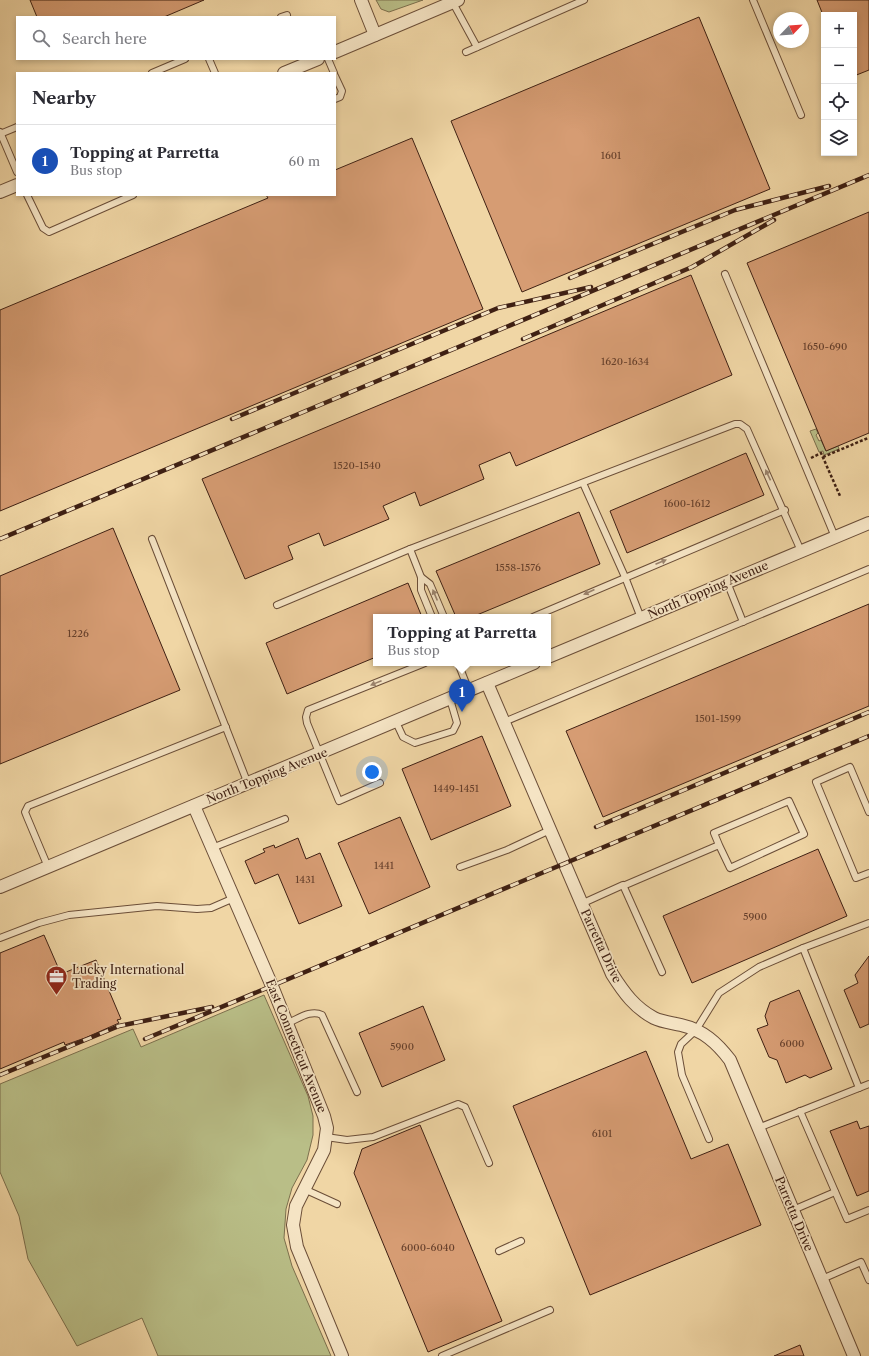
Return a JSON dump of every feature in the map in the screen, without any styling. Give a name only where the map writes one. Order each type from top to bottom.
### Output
[{"type":"street","points":[[361,0],[376,35]]},
{"type":"street","points":[[336,52],[454,1]]},
{"type":"street","points":[[286,72],[316,60]]},
{"type":"street","points":[[0,192],[16,185]]},
{"type":"street","name":"North Topping Avenue","points":[[551,656],[869,523]]},
{"type":"street","name":"North Topping Avenue","points":[[0,887],[527,666]]},
{"type":"street","name":"Parretta Drive","points":[[487,683],[612,974],[626,996],[640,1009],[656,1019],[696,1030],[706,1035],[718,1045],[730,1060],[854,1356]]},
{"type":"street","name":"East Connecticut Avenue","points":[[194,806],[288,1023],[324,1116],[327,1128],[324,1150],[296,1206],[293,1224],[297,1247],[342,1356]]},
{"type":"lane","points":[[466,52],[584,0]]},
{"type":"lane","points":[[753,0],[801,115]]},
{"type":"lane","points":[[454,1],[477,47]]},
{"type":"lane","points":[[154,72],[182,60]]},
{"type":"lane","points":[[209,60],[215,72]]},
{"type":"lane","points":[[328,60],[333,72]]},
{"type":"lane","points":[[336,78],[342,91],[340,97],[336,99]]},
{"type":"lane","points":[[16,127],[0,133],[16,170]]},
{"type":"lane","points":[[27,196],[43,228],[49,232],[131,196]]},
{"type":"lane","points":[[725,274],[835,537]]},
{"type":"lane","points":[[277,605],[410,549],[735,424],[740,424],[747,429],[785,510],[801,551]]},
{"type":"lane","points":[[583,483],[625,577],[641,618]]},
{"type":"lane","points":[[540,614],[785,510]]},
{"type":"lane","points":[[152,539],[248,784]]},
{"type":"lane","points":[[410,549],[421,576],[421,590],[431,614]]},
{"type":"lane","points":[[504,722],[869,569]]},
{"type":"lane","points":[[421,576],[430,584],[443,614]]},
{"type":"lane","points":[[727,582],[743,622]]},
{"type":"lane","points":[[380,783],[339,801],[307,723],[306,717],[308,710],[418,666]]},
{"type":"lane","points":[[459,666],[469,691]]},
{"type":"lane","points":[[396,722],[403,737],[415,743],[453,730],[457,723],[450,698]]},
{"type":"lane","points":[[48,867],[26,817],[25,812],[28,806],[226,727]]},
{"type":"lane","points":[[869,812],[850,767],[816,782],[856,878],[869,873]]},
{"type":"lane","points":[[789,801],[804,834],[730,868],[719,845],[714,833],[789,801]]},
{"type":"lane","points":[[212,848],[285,818]]},
{"type":"lane","points":[[460,866],[507,850],[550,830]]},
{"type":"lane","points":[[581,904],[719,845]]},
{"type":"lane","points":[[623,886],[662,972]]},
{"type":"lane","points":[[0,938],[39,923],[69,915],[157,906],[197,910],[211,908],[234,898]]},
{"type":"lane","points":[[709,1139],[682,1075],[678,1052],[681,1044],[696,1030],[719,992],[759,967],[803,948],[869,923]]},
{"type":"lane","points":[[803,948],[859,1088]]},
{"type":"lane","points":[[288,1023],[317,1012],[322,1015],[357,1092]]},
{"type":"lane","points":[[758,1128],[869,1084]]},
{"type":"lane","points":[[326,1137],[348,1140],[373,1137],[461,1104],[464,1107],[489,1163]]},
{"type":"lane","points":[[800,1111],[846,1219],[869,1210]]},
{"type":"lane","points":[[304,1189],[336,1204]]},
{"type":"lane","points":[[793,1210],[835,1192]]},
{"type":"lane","points":[[498,1251],[522,1241]]},
{"type":"lane","points":[[822,1279],[861,1262],[869,1280]]},
{"type":"lane","points":[[442,1356],[550,1310]]},
{"type":"path","points":[[823,457],[868,438]]},
{"type":"path","points":[[803,461],[821,453],[840,496]]},
{"type":"green space","points":[[376,0],[423,0],[389,12],[381,9]]},
{"type":"green space","points":[[816,429],[818,433],[816,435],[819,441],[821,440],[826,451],[838,446],[839,449],[824,455],[823,451],[819,452],[810,431]]},
{"type":"green space","points":[[264,995],[308,1096],[313,1116],[313,1135],[307,1160],[292,1188],[286,1209],[284,1238],[292,1266],[331,1356],[158,1356],[142,1318],[77,1346],[28,1259],[19,1216],[0,1172],[0,1084],[133,1029],[141,1047]]},
{"type":"building","points":[[30,0],[204,0],[166,16],[37,16]]},
{"type":"building","points":[[817,0],[869,0],[869,70],[857,75],[857,12],[822,12]]},
{"type":"building","points":[[699,17],[770,189],[522,292],[451,121]]},
{"type":"building","points":[[412,138],[483,309],[0,511],[0,310],[268,198],[267,196],[336,196],[336,170]]},
{"type":"building","points":[[869,212],[869,433],[826,451],[747,263]]},
{"type":"building","points":[[691,275],[732,375],[516,466],[510,452],[479,465],[484,479],[420,506],[415,492],[383,506],[389,519],[324,546],[319,533],[288,546],[293,559],[245,579],[202,479]]},
{"type":"building","points":[[746,453],[764,495],[627,553],[610,511]]},
{"type":"building","points":[[579,512],[600,564],[479,614],[455,614],[436,571]]},
{"type":"building","points":[[113,528],[180,690],[0,764],[0,576]]},
{"type":"building","points":[[408,583],[421,614],[373,614],[373,658],[287,694],[266,643]]},
{"type":"building","points":[[869,604],[869,706],[603,817],[566,731]]},
{"type":"building","points":[[482,736],[511,806],[431,840],[402,769]]},
{"type":"building","points":[[400,817],[430,887],[369,914],[338,843]]},
{"type":"building","points":[[298,838],[306,859],[320,853],[342,906],[299,924],[278,874],[255,884],[245,861],[265,852],[263,849],[274,845],[275,848]]},
{"type":"building","points":[[818,849],[847,916],[692,983],[663,916]]},
{"type":"building","name":"Lucky International Trading","points":[[44,935],[61,974],[96,960],[121,1019],[117,1020],[119,1023],[85,1038],[65,1045],[64,1042],[0,1069],[0,953]]},
{"type":"building","points":[[869,956],[869,1024],[860,1028],[844,990],[858,983],[855,975]]},
{"type":"building","points":[[799,990],[832,1069],[810,1078],[805,1075],[786,1083],[777,1060],[769,1057],[757,1029],[768,1025],[765,1016],[770,1002]]},
{"type":"building","points":[[423,1006],[445,1060],[382,1087],[359,1033]]},
{"type":"building","points":[[646,1051],[691,1159],[728,1144],[761,1225],[590,1295],[513,1106]]},
{"type":"building","points":[[857,1121],[860,1129],[869,1126],[869,1191],[857,1196],[830,1131]]},
{"type":"building","points":[[420,1125],[502,1321],[428,1352],[354,1173],[362,1149]]},
{"type":"building","points":[[800,1345],[804,1356],[774,1356]]},
{"type":"railway","points":[[0,539],[869,175]]},
{"type":"railway","points":[[570,278],[735,210],[829,186]]},
{"type":"railway","points":[[523,339],[692,267],[774,220]]},
{"type":"railway","points":[[232,419],[498,308],[591,287]]},
{"type":"railway","points":[[596,827],[869,712]]},
{"type":"railway","points":[[145,1039],[869,736]]},
{"type":"railway","points":[[0,1075],[119,1026],[212,1007]]},
{"type":"place","name":"Topping at Parretta","points":[[462,712]]},
{"type":"place","name":"Lucky International Trading","points":[[56,996]]}]
